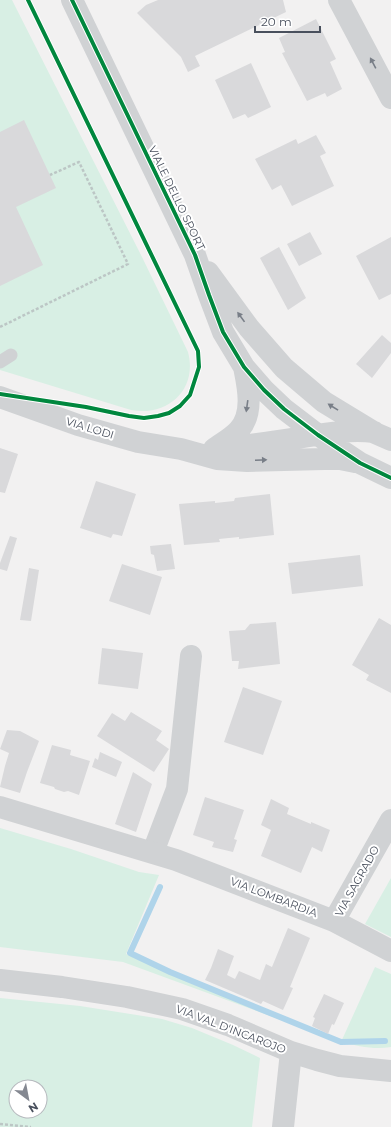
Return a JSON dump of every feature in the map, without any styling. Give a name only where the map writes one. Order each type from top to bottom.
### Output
[{"type":"street","name":"VIALE DELLO SPORT","points":[[72,0],[195,255],[208,295],[223,332],[244,367],[264,390],[284,409],[318,435],[360,463],[391,478]]},
{"type":"street","points":[[339,0],[391,98]]},
{"type":"street","name":"VIALE DELLO SPORT","points":[[195,255],[249,328],[284,368],[324,402],[383,436]]},
{"type":"street","points":[[214,449],[240,429],[245,418],[248,404],[248,390],[244,367]]},
{"type":"street","name":"VIA LODI","points":[[0,397],[78,425],[138,442],[218,458],[247,461],[340,459],[360,463]]},
{"type":"street","name":"VIA LODI","points":[[181,450],[214,449],[359,430],[383,436]]},
{"type":"street","points":[[153,852],[177,789],[191,656]]},
{"type":"street","name":"VIA LOMBARDIA","points":[[0,806],[176,860],[334,921],[391,951]]},
{"type":"street","name":"VIA SAGRADO","points":[[334,921],[391,820]]},
{"type":"street","name":"VIA VAL D'INCAROJO","points":[[0,980],[62,987],[127,997],[182,1009],[228,1025],[292,1052],[316,1060],[340,1066],[391,1071]]},
{"type":"street","points":[[283,1127],[292,1052]]},
{"type":"street","name":"VIA VAL D'INCAROJO","points":[[366,1069],[391,1063]]},
{"type":"path","points":[[0,327],[128,264],[79,162],[50,175]]},
{"type":"path","points":[[0,1124],[32,1127]]},
{"type":"green space","points":[[0,0],[12,0],[142,257],[188,352],[190,365],[189,378],[184,388],[177,398],[157,409],[144,411],[131,410],[0,370]]},
{"type":"green space","points":[[0,828],[71,849],[139,872],[159,875],[126,954],[341,1042],[123,962],[0,947]]},
{"type":"green space","points":[[391,878],[391,937],[365,924]]},
{"type":"green space","points":[[375,967],[391,974],[391,1047],[372,1048],[341,1042]]},
{"type":"green space","points":[[0,998],[80,1006],[162,1019],[192,1028],[260,1058],[252,1127],[0,1127]]},
{"type":"building","points":[[158,0],[283,0],[286,12],[195,56],[200,66],[188,72],[181,57],[137,13],[146,5]]},
{"type":"building","points":[[316,19],[336,59],[330,62],[342,89],[327,97],[325,93],[307,101],[282,53],[285,52],[279,38]]},
{"type":"building","points":[[251,63],[271,107],[248,118],[245,114],[233,119],[215,80]]},
{"type":"building","points":[[24,120],[56,188],[16,207],[43,265],[0,286],[0,132]]},
{"type":"building","points":[[316,135],[326,153],[320,156],[334,186],[292,206],[281,185],[272,190],[255,159],[296,139],[298,144]]},
{"type":"building","points":[[310,232],[322,254],[299,266],[287,244]]},
{"type":"building","points":[[391,237],[391,294],[379,300],[356,256]]},
{"type":"building","points":[[279,247],[306,298],[288,310],[260,258]]},
{"type":"building","points":[[382,335],[391,343],[391,353],[372,378],[356,364]]},
{"type":"building","points":[[0,448],[18,454],[5,493],[0,492]]},
{"type":"building","points":[[96,481],[136,494],[122,536],[113,534],[111,538],[80,528]]},
{"type":"building","points":[[270,494],[274,535],[239,539],[239,537],[219,539],[220,542],[184,545],[179,504],[234,501],[235,498]]},
{"type":"building","points":[[10,536],[17,538],[7,571],[0,569],[0,563]]},
{"type":"building","points":[[171,544],[175,569],[157,571],[154,555],[151,554],[150,546]]},
{"type":"building","points":[[360,555],[363,586],[292,594],[288,563]]},
{"type":"building","points":[[122,564],[162,577],[150,615],[109,601]]},
{"type":"building","points":[[29,568],[39,570],[31,621],[20,620]]},
{"type":"building","points":[[379,618],[391,625],[391,693],[366,680],[369,675],[352,665]]},
{"type":"building","points":[[276,622],[280,664],[238,669],[239,661],[232,661],[229,631],[245,630],[250,624]]},
{"type":"building","points":[[102,648],[143,653],[138,689],[98,684]]},
{"type":"building","points":[[243,687],[282,701],[263,755],[224,742]]},
{"type":"building","points":[[131,712],[162,731],[156,740],[169,749],[154,772],[97,736],[112,713],[125,721]]},
{"type":"building","points":[[7,730],[20,731],[39,741],[20,793],[0,787],[9,753],[0,749]]},
{"type":"building","points":[[52,745],[71,750],[70,755],[90,761],[79,795],[68,791],[64,792],[40,783]]},
{"type":"building","points":[[100,752],[122,762],[116,777],[92,767],[95,758],[98,760]]},
{"type":"building","points":[[133,772],[152,784],[136,832],[115,824]]},
{"type":"building","points":[[205,797],[244,810],[234,839],[237,840],[233,852],[212,847],[214,842],[193,835]]},
{"type":"building","points":[[271,799],[289,808],[287,814],[330,830],[322,852],[312,847],[301,873],[261,856],[271,830],[261,825]]},
{"type":"building","points":[[288,928],[310,938],[290,987],[293,988],[283,1010],[263,1001],[261,1004],[205,980],[218,949],[234,956],[227,975],[235,979],[239,971],[260,980],[266,964],[272,967]]},
{"type":"building","points":[[324,994],[344,1003],[334,1025],[332,1024],[328,1034],[312,1026],[315,1018],[313,1017]]},
{"type":"waterway","points":[[160,887],[130,953],[170,972],[341,1042],[385,1041]]},
{"type":"cycle path","points":[[0,394],[86,407],[144,418],[169,413],[180,406],[190,395],[199,367],[198,351],[28,0]]},
{"type":"cycle path","points":[[72,0],[195,255],[223,332],[244,367],[264,390],[284,409],[318,435],[360,463],[391,478]]}]
